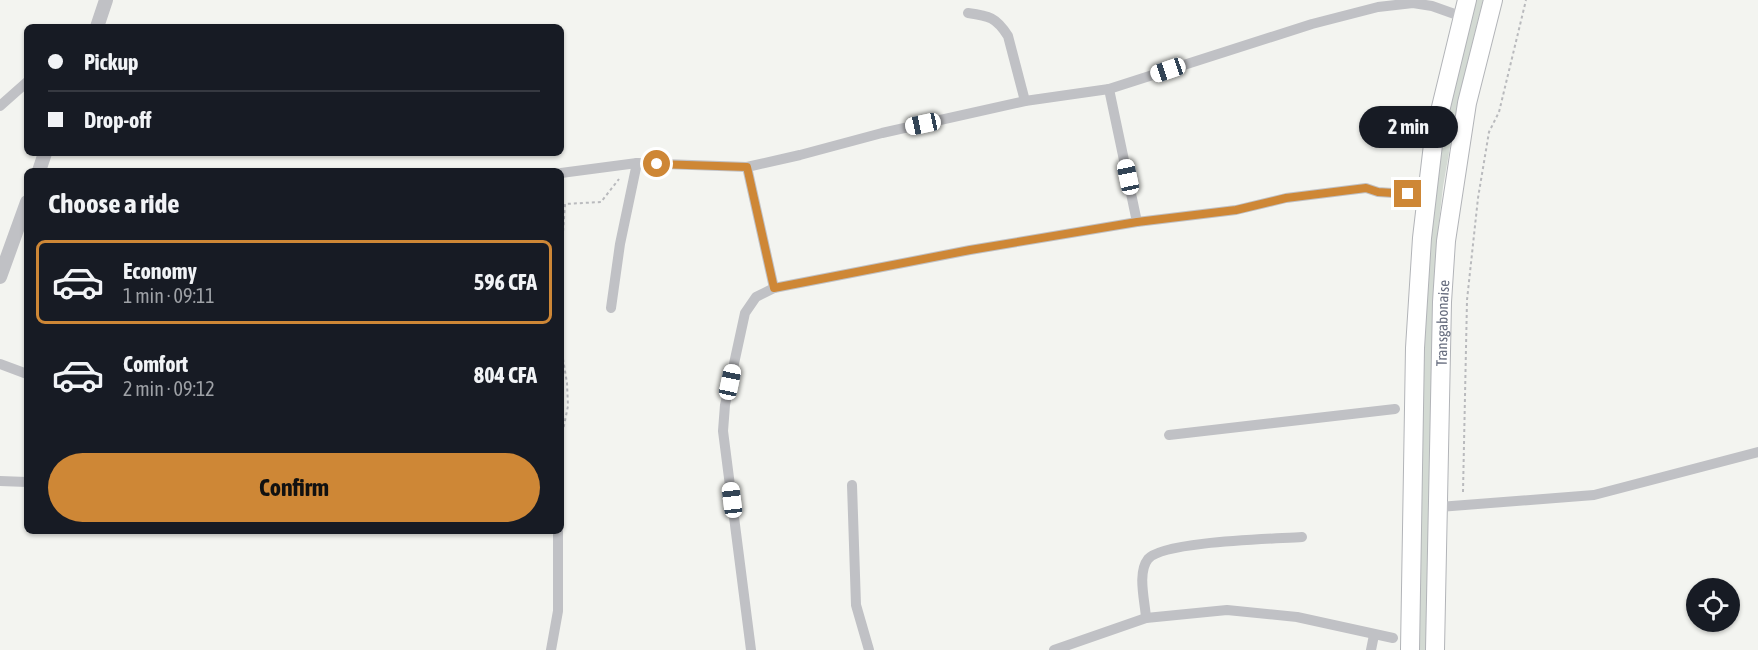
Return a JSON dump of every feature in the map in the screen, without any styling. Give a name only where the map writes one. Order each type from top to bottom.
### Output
[{"type":"highway","name":"Transgabonaise","points":[[1436,650],[1442,302],[1446,241],[1467,103],[1493,0]]},
{"type":"highway","name":"Transgabonaise","points":[[1410,650],[1416,336],[1422,238],[1434,136],[1465,8]]},
{"type":"street","points":[[98,24],[106,0]]},
{"type":"street","points":[[564,173],[637,163],[747,167],[882,133],[1025,101],[1109,89],[1312,24],[1378,7],[1413,3],[1465,8]]},
{"type":"street","points":[[968,13],[994,19],[1008,36],[1025,101]]},
{"type":"street","points":[[0,106],[24,85]]},
{"type":"street","points":[[1109,89],[1137,222]]},
{"type":"street","points":[[612,308],[620,244],[637,163]]},
{"type":"street","points":[[747,167],[774,288]]},
{"type":"street","points":[[751,650],[723,418],[745,314],[756,297],[774,288],[970,250],[1137,222],[1236,210],[1286,198],[1366,188],[1378,192],[1408,194]]},
{"type":"street","points":[[0,277],[24,210]]},
{"type":"street","points":[[0,364],[24,373]]},
{"type":"street","points":[[1169,435],[1395,409]]},
{"type":"street","points":[[1439,507],[1594,495],[1758,452]]},
{"type":"street","points":[[0,481],[24,482]]},
{"type":"street","points":[[852,484],[856,605],[869,650]]},
{"type":"street","points":[[551,650],[558,611],[558,534]]},
{"type":"street","points":[[1146,618],[1142,572],[1148,560],[1157,552],[1198,544],[1302,537]]},
{"type":"street","points":[[1054,650],[1146,618],[1227,610],[1297,617],[1393,638]]},
{"type":"street","points":[[1371,650],[1374,635]]},
{"type":"path","points":[[1462,507],[1467,300],[1477,208],[1489,132],[1499,112],[1526,0]]},
{"type":"path","points":[[564,218],[565,204],[601,202],[616,181],[637,163]]},
{"type":"path","points":[[564,366],[568,406],[564,425]]},
{"type":"shaded area","points":[[1475,0],[1483,0],[1458,101],[1443,187],[1437,239],[1433,300],[1427,650],[1418,650],[1423,347],[1430,238],[1442,143]]},
{"type":"route","points":[[657,164],[715,164],[747,167],[774,288],[970,250],[1137,222],[1236,210],[1286,198],[1344,189],[1366,188],[1378,192],[1408,194]]}]
